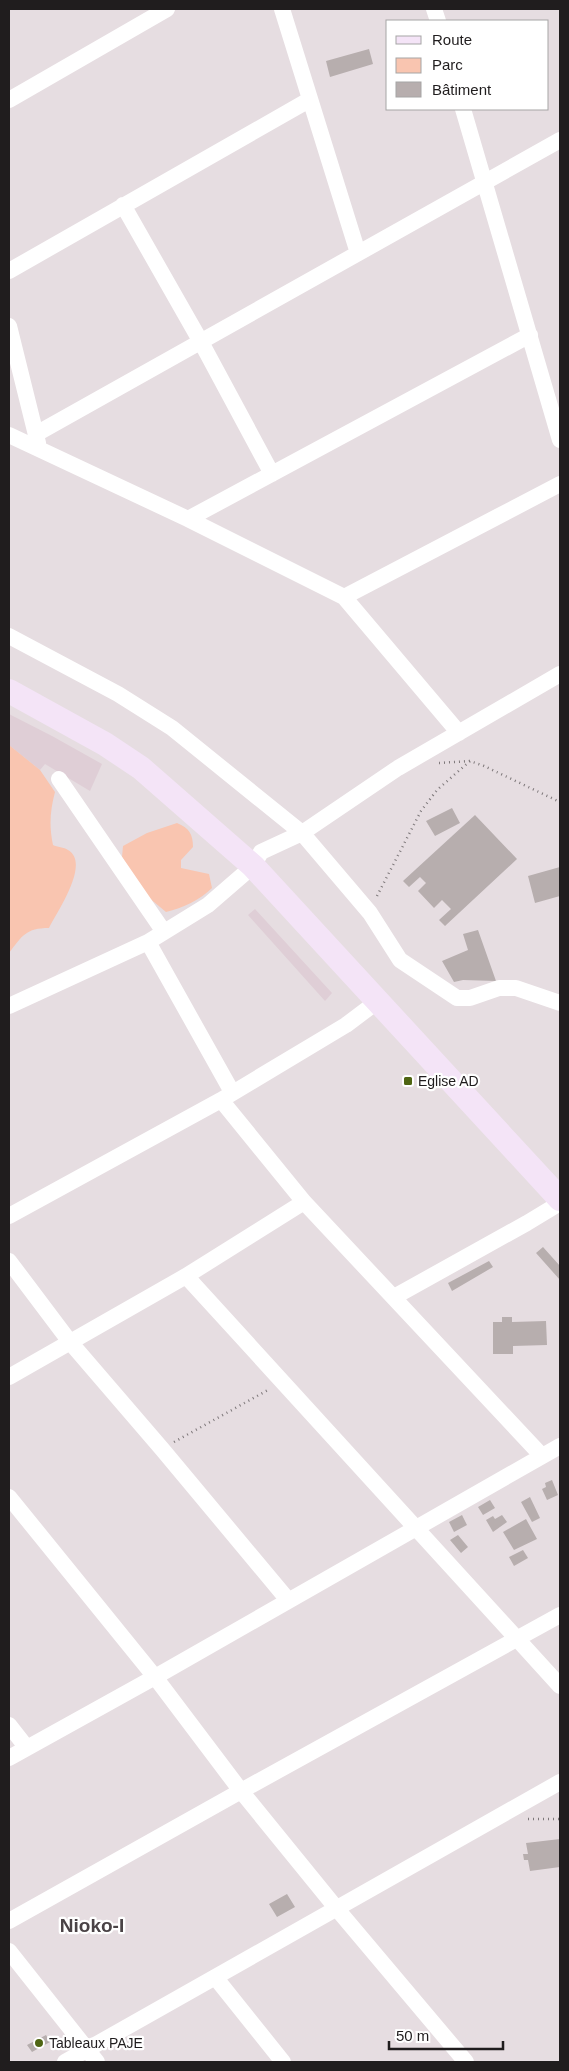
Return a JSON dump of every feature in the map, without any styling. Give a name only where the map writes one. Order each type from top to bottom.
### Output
[{"type":"street","points":[[9,100],[140,16],[167,9]]},
{"type":"street","points":[[282,9],[358,253]]},
{"type":"street","points":[[9,271],[309,100]]},
{"type":"street","points":[[463,110],[560,440]]},
{"type":"street","points":[[36,434],[560,140]]},
{"type":"street","points":[[123,205],[201,342],[272,474]]},
{"type":"street","points":[[9,326],[40,450]]},
{"type":"street","points":[[188,519],[530,334]]},
{"type":"street","points":[[9,435],[188,519],[344,596],[459,732]]},
{"type":"street","points":[[344,596],[560,484]]},
{"type":"street","points":[[9,636],[118,694],[172,728],[302,833],[370,913],[400,960],[457,998],[470,998],[499,988],[516,988],[560,1003]]},
{"type":"street","points":[[9,1006],[148,942],[208,904],[257,859],[302,833],[398,768],[560,674]]},
{"type":"street","points":[[9,677],[112,732],[141,752],[257,859],[367,972],[560,1181]]},
{"type":"street","points":[[9,691],[105,744],[141,768],[257,859],[378,1002],[560,1199]]},
{"type":"street","points":[[59,779],[164,932]]},
{"type":"street","points":[[148,942],[226,1096],[304,1202],[542,1456]]},
{"type":"street","points":[[9,1216],[226,1096],[346,1025],[378,1002]]},
{"type":"street","points":[[9,1377],[186,1276],[304,1202]]},
{"type":"street","points":[[394,1297],[527,1224],[560,1203]]},
{"type":"street","points":[[9,1261],[70,1342],[288,1600]]},
{"type":"street","points":[[186,1276],[560,1686]]},
{"type":"street","points":[[9,1758],[560,1446]]},
{"type":"street","points":[[9,1497],[155,1677],[241,1791],[337,1909],[466,2062]]},
{"type":"street","points":[[9,1921],[560,1615]]},
{"type":"street","points":[[9,1725],[27,1748]]},
{"type":"street","points":[[65,2062],[91,2056],[215,1977],[560,1782]]},
{"type":"street","points":[[9,1951],[91,2056]]},
{"type":"street","points":[[215,1977],[283,2062]]},
{"type":"path","points":[[437,763],[470,762],[484,766],[560,802]]},
{"type":"path","points":[[370,913],[420,812],[437,790],[470,762]]},
{"type":"path","points":[[162,1449],[282,1381]]},
{"type":"shaded area","points":[[9,714],[102,764],[90,791],[45,764],[40,770],[9,745]]},
{"type":"shaded area","points":[[255,909],[332,993],[325,1001],[248,915]]},
{"type":"green space","points":[[9,745],[40,770],[55,792],[51,818],[53,845],[68,850],[74,856],[76,865],[65,900],[49,928],[41,928],[25,934],[9,953]]},
{"type":"green space","points":[[177,823],[190,832],[193,842],[193,847],[181,860],[181,868],[209,874],[212,888],[191,903],[166,912],[142,892],[122,857],[123,846],[147,833]]},
{"type":"building","points":[[369,49],[373,64],[330,77],[326,61]]},
{"type":"building","points":[[452,808],[460,823],[435,836],[426,821]]},
{"type":"building","points":[[475,815],[517,859],[445,926],[439,920],[451,909],[442,900],[434,908],[418,891],[426,883],[420,877],[409,887],[403,881]]},
{"type":"building","points":[[560,867],[560,896],[535,903],[528,876]]},
{"type":"building","points":[[478,930],[496,981],[463,980],[454,982],[442,961],[468,950],[463,934]]},
{"type":"building","points":[[543,1247],[560,1266],[560,1280],[536,1253]]},
{"type":"building","points":[[489,1261],[493,1267],[452,1291],[448,1283]]},
{"type":"building","points":[[502,1317],[512,1317],[512,1322],[546,1321],[547,1345],[513,1346],[513,1354],[493,1354],[493,1322],[502,1322]]},
{"type":"building","points":[[552,1480],[558,1495],[547,1500],[542,1489],[546,1487],[545,1483]]},
{"type":"building","points":[[530,1497],[540,1518],[532,1522],[521,1502]]},
{"type":"building","points":[[490,1500],[495,1508],[483,1515],[478,1507]]},
{"type":"building","points":[[462,1515],[467,1525],[454,1532],[449,1522]]},
{"type":"building","points":[[502,1515],[507,1522],[493,1532],[486,1520],[493,1516],[495,1519]]},
{"type":"building","points":[[526,1519],[537,1539],[514,1550],[503,1532]]},
{"type":"building","points":[[458,1535],[468,1547],[461,1553],[450,1540]]},
{"type":"building","points":[[523,1550],[528,1558],[514,1566],[509,1557]]},
{"type":"building","points":[[560,1839],[560,1867],[530,1871],[528,1860],[524,1860],[523,1854],[528,1854],[526,1843]]},
{"type":"building","points":[[287,1894],[295,1907],[277,1917],[269,1904]]},
{"type":"building","name":"Tableaux PAJE","points":[[46,2035],[50,2042],[32,2052],[27,2045]]},
{"type":"place","name":"Eglise AD","points":[[408,1081]]},
{"type":"place","name":"Tableaux PAJE","points":[[39,2043]]},
{"type":"district","name":"Nioko-I","points":[[92,1925]]}]
